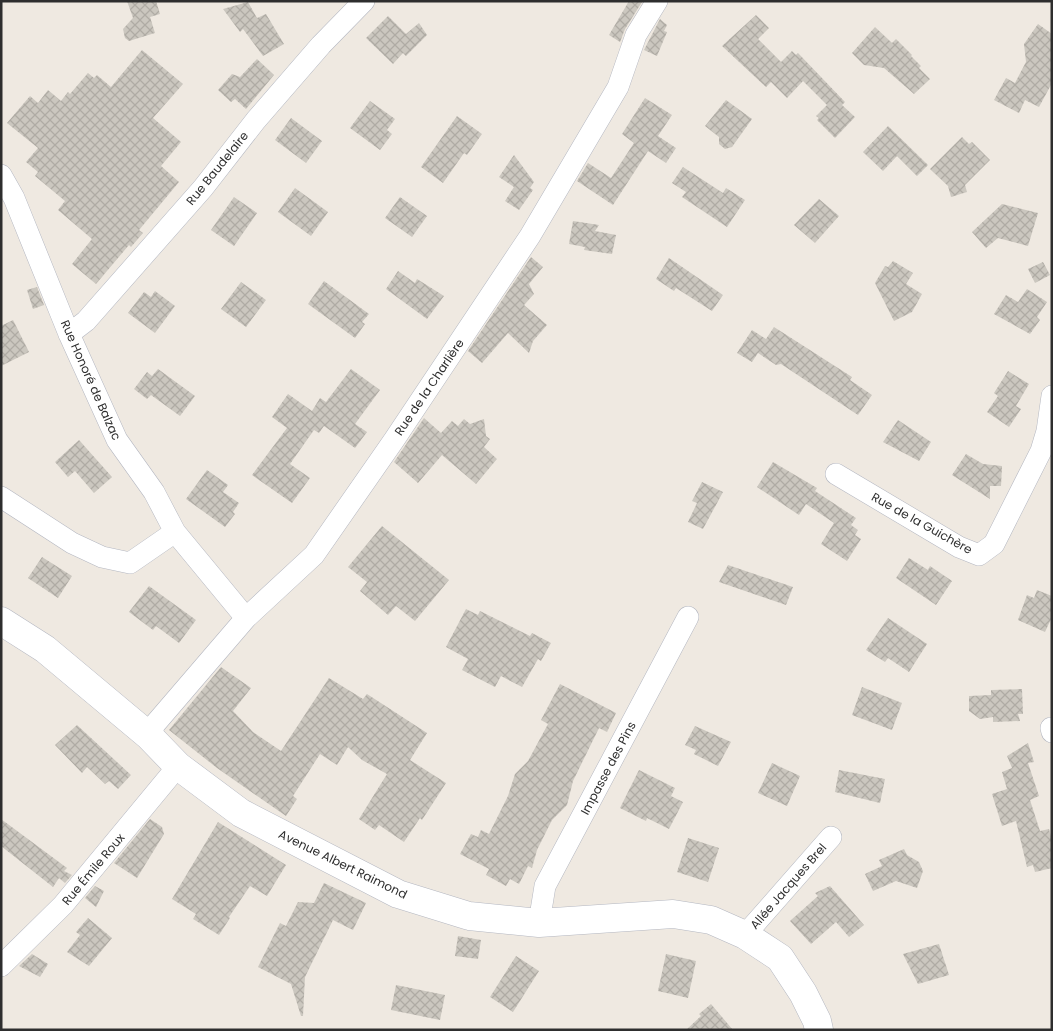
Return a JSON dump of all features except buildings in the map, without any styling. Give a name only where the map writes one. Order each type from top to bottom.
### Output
[{"type":"street","name":"Rue Baudelaire","points":[[70,334],[86,321],[204,188],[256,120],[321,44],[364,1]]},
{"type":"street","name":"Rue de la Charlière","points":[[149,736],[155,724],[246,618],[314,555],[530,236],[618,87],[636,36],[657,1]]},
{"type":"street","name":"Rue Honoré de Balzac","points":[[1,175],[14,198],[70,334],[117,440],[154,492],[175,532],[246,618]]},
{"type":"street","name":"Rue de la Guichère","points":[[836,474],[959,548],[979,555],[994,544],[1046,452],[1052,396]]},
{"type":"street","points":[[1,497],[72,543],[102,557],[130,562],[175,532]]},
{"type":"street","name":"Impasse des Pins","points":[[539,923],[545,886],[688,617]]},
{"type":"street","name":"Avenue Albert Raimond","points":[[1,622],[45,650],[149,736],[178,766],[241,813],[398,894],[469,916],[539,923],[673,914],[711,920],[745,935],[780,958],[803,993],[819,1030]]},
{"type":"street","name":"Rue Émile Roux","points":[[1,966],[64,905],[178,766]]},
{"type":"street","name":"Allée Jacques Brel","points":[[745,935],[831,837]]}]
